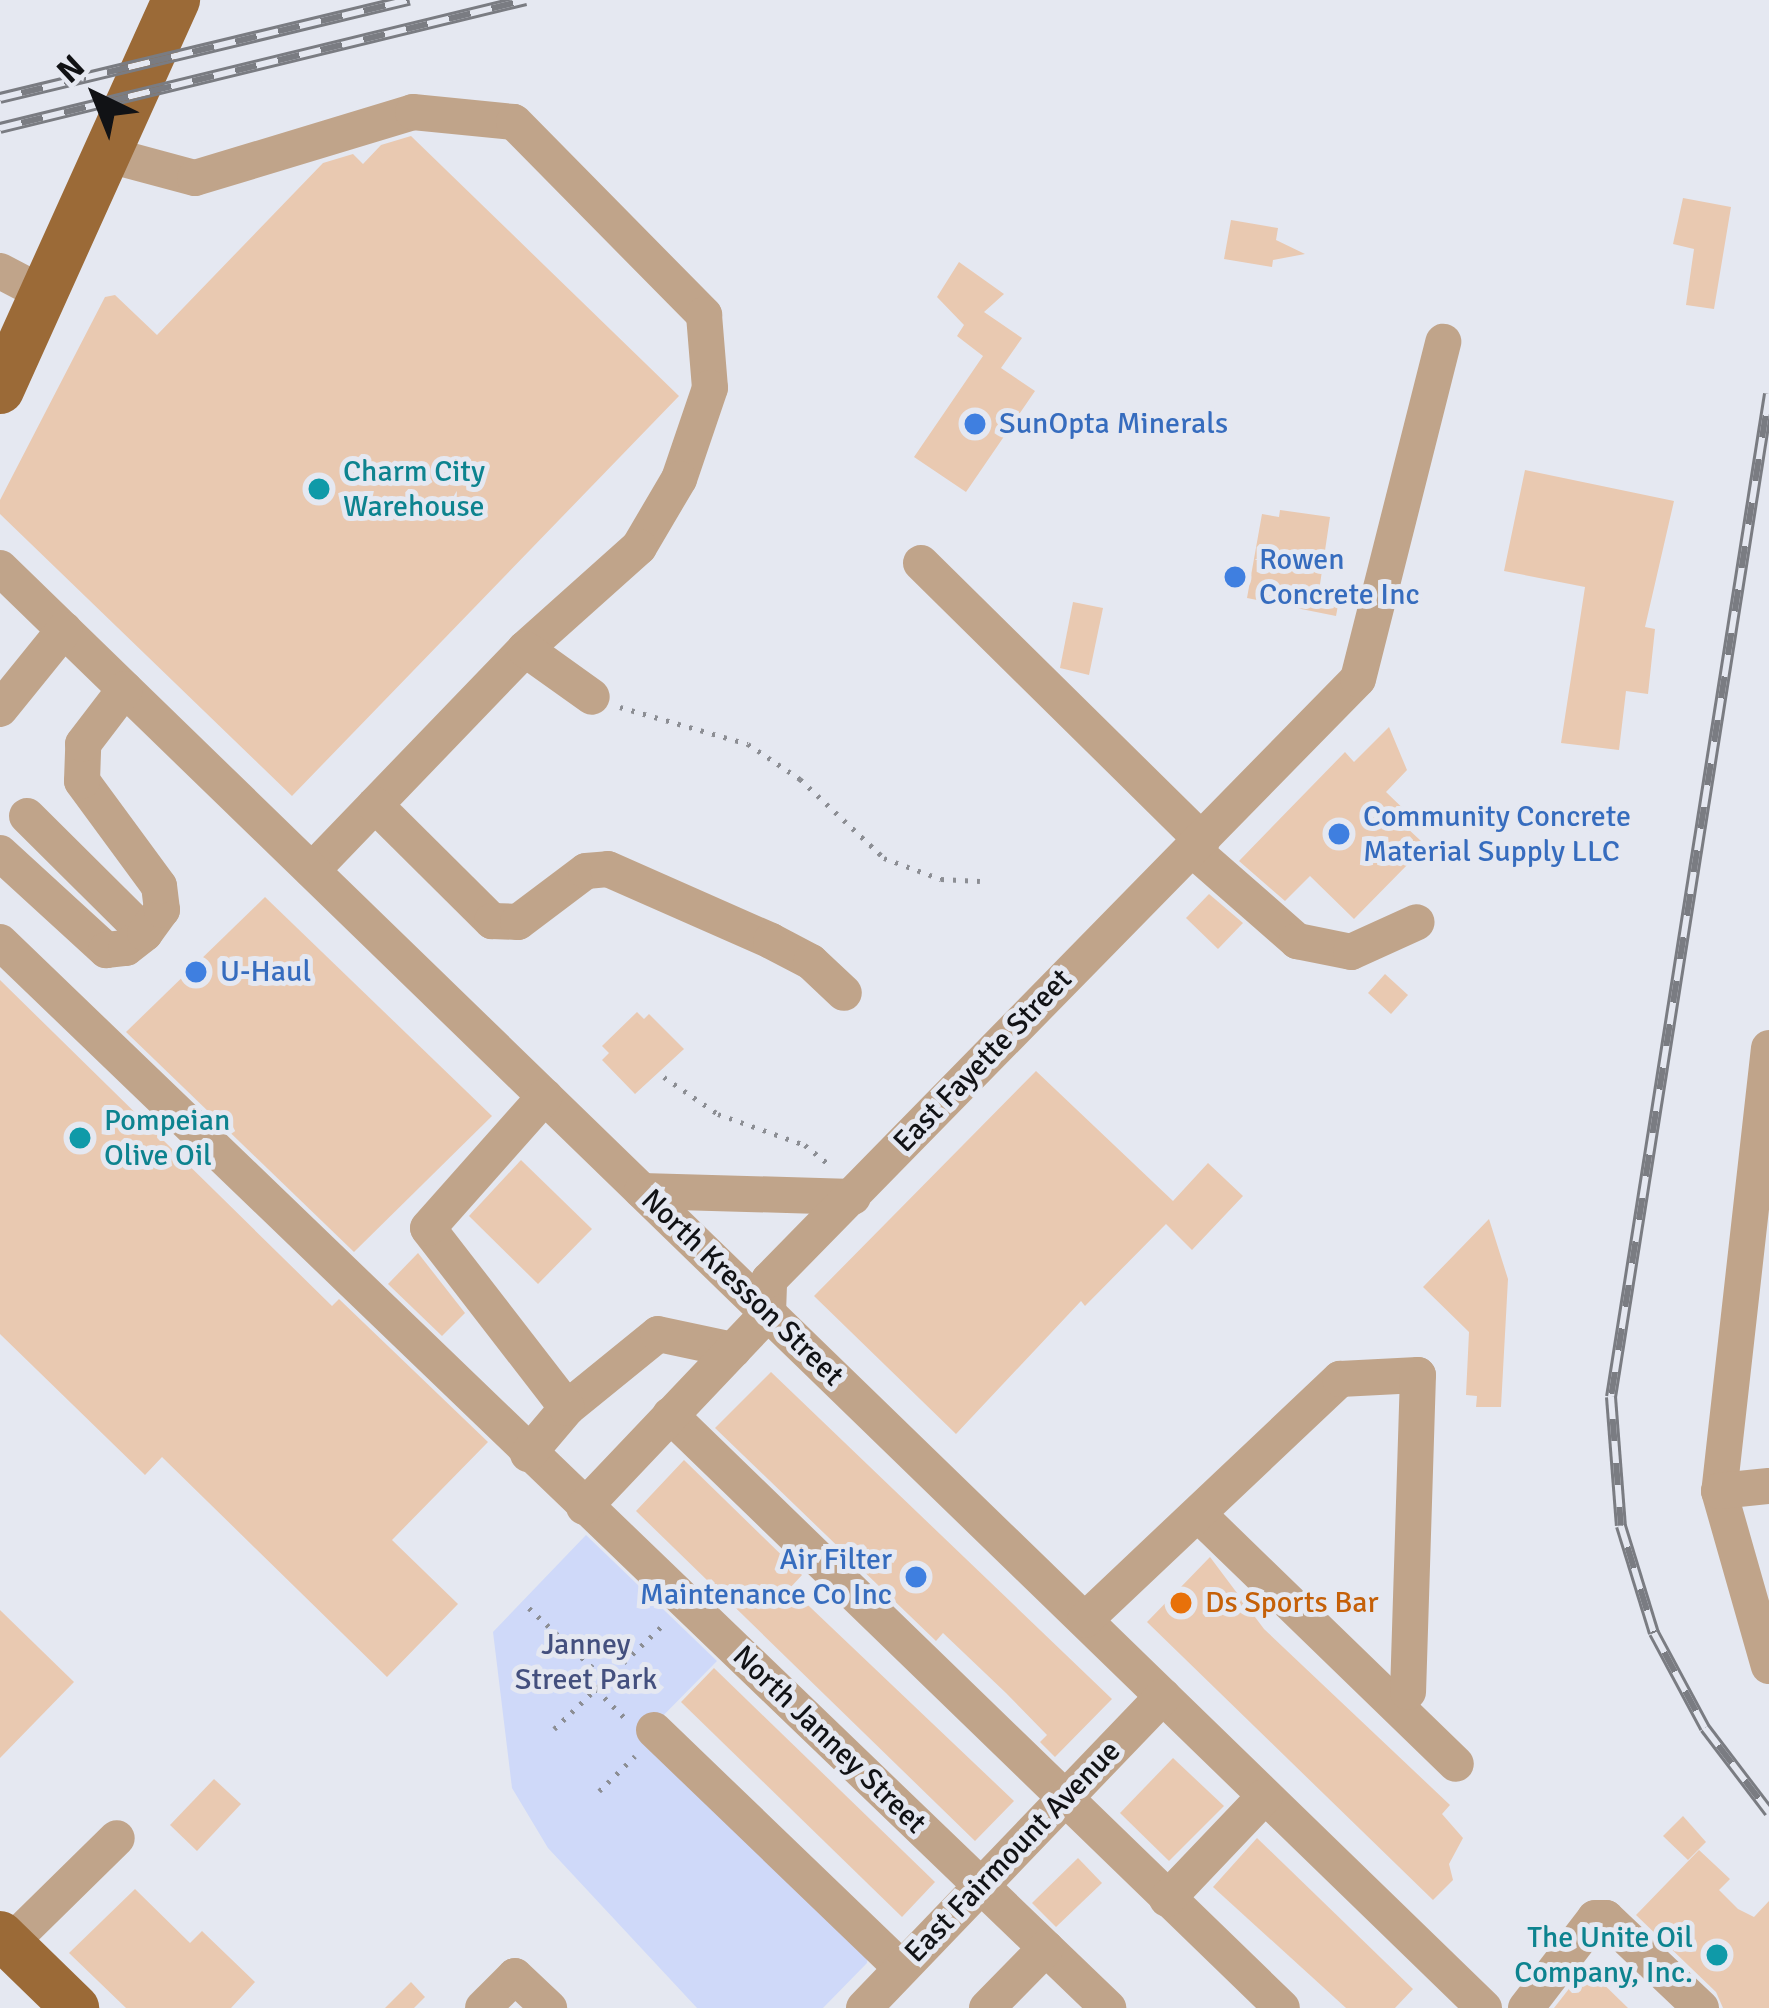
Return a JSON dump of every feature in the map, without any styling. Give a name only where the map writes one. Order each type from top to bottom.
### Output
[{"type":"main road","points":[[0,390],[176,0]]},
{"type":"main road","points":[[4,1939],[75,2008]]},
{"type":"street","points":[[109,155],[195,178],[413,112],[514,122],[704,315],[710,388],[662,512],[639,548],[526,649],[312,870]]},
{"type":"street","points":[[0,271],[44,294]]},
{"type":"street","name":"East Fayette Street","points":[[584,1507],[768,1313],[769,1280],[1358,679],[1443,342]]},
{"type":"street","points":[[921,563],[1297,941],[1351,952],[1417,922]]},
{"type":"street","name":"North Kresson Street","points":[[0,568],[1484,2008]]},
{"type":"street","points":[[0,709],[64,630]]},
{"type":"street","points":[[526,649],[592,697]]},
{"type":"street","points":[[0,853],[106,950],[145,934],[162,910],[159,886],[82,782],[82,744],[125,689]]},
{"type":"street","points":[[375,805],[492,921],[518,922],[586,871],[608,869],[771,941],[844,993]]},
{"type":"street","points":[[27,816],[145,934]]},
{"type":"street","name":"North Janney Street","points":[[0,942],[1108,2008]]},
{"type":"street","points":[[1769,1048],[1719,1491],[1769,1666]]},
{"type":"street","points":[[544,1096],[428,1228],[567,1408]]},
{"type":"street","points":[[642,1191],[853,1197]]},
{"type":"street","points":[[528,1454],[567,1408],[658,1334],[733,1350]]},
{"type":"street","points":[[1085,1621],[1340,1379],[1418,1375],[1408,1692]]},
{"type":"street","points":[[670,1415],[1282,2008]]},
{"type":"street","points":[[1719,1491],[1769,1486]]},
{"type":"street","points":[[1198,1514],[1456,1764]]},
{"type":"street","name":"East Fairmount Avenue","points":[[864,2008],[1163,1696]]},
{"type":"street","points":[[654,1730],[901,1968]]},
{"type":"street","points":[[1167,1898],[1265,1796]]},
{"type":"street","points":[[4,1939],[117,1838]]},
{"type":"street","points":[[1526,2008],[1595,1918],[1606,1918],[1701,2008]]},
{"type":"street","points":[[987,2008],[1046,1948]]},
{"type":"street","points":[[483,2008],[515,1976],[549,2008]]},
{"type":"street","points":[[1431,2008],[1456,1981]]},
{"type":"path","points":[[592,697],[748,744],[800,779],[884,858],[941,879],[980,881]]},
{"type":"path","points":[[664,1077],[718,1114],[805,1145],[853,1197]]},
{"type":"path","points":[[530,1608],[606,1680]]},
{"type":"path","points":[[554,1729],[670,1619]]},
{"type":"green space","name":"Janney Street Park","points":[[586,1535],[717,1661],[646,1733],[868,1950],[867,1963],[823,2008],[697,2008],[548,1848],[512,1788],[493,1632]]},
{"type":"building","name":"Charm City Warehouse","points":[[411,136],[679,396],[292,796],[0,514],[0,500],[105,297],[115,295],[157,335],[323,163],[353,154],[363,164],[381,145]]},
{"type":"building","points":[[1683,198],[1731,207],[1714,309],[1686,305],[1694,249],[1673,244]]},
{"type":"building","points":[[1231,220],[1278,228],[1276,240],[1305,254],[1273,260],[1272,267],[1224,259]]},
{"type":"building","name":"SunOpta Minerals","points":[[959,262],[1004,294],[984,312],[1022,338],[1001,368],[1035,391],[966,492],[914,457],[983,356],[957,336],[964,325],[937,297]]},
{"type":"building","points":[[1525,470],[1674,501],[1645,627],[1655,629],[1648,694],[1626,691],[1619,750],[1561,743],[1585,587],[1504,571]]},
{"type":"building","points":[[1280,510],[1330,517],[1319,591],[1340,595],[1336,616],[1247,598],[1262,514],[1279,517]]},
{"type":"building","points":[[1073,602],[1103,608],[1089,675],[1060,668]]},
{"type":"building","name":"Community Concrete Material Supply LLC","points":[[1389,727],[1407,770],[1386,792],[1414,819],[1406,827],[1421,841],[1406,856],[1411,861],[1354,919],[1310,876],[1285,901],[1239,861],[1345,752],[1354,762]]},
{"type":"building","points":[[1209,894],[1243,923],[1218,949],[1186,918]]},
{"type":"building","points":[[265,897],[492,1116],[354,1252],[126,1032]]},
{"type":"building","points":[[1385,974],[1408,995],[1391,1014],[1368,993]]},
{"type":"building","points":[[0,980],[332,1306],[339,1299],[488,1442],[392,1540],[458,1604],[387,1677],[162,1457],[145,1475],[0,1334]]},
{"type":"building","points":[[637,1012],[644,1019],[649,1014],[684,1049],[635,1094],[602,1060],[609,1053],[602,1046]]},
{"type":"building","points":[[1036,1071],[1173,1201],[1208,1163],[1243,1196],[1192,1250],[1166,1224],[1085,1306],[1081,1301],[956,1434],[814,1296]]},
{"type":"building","points":[[521,1160],[592,1229],[538,1284],[469,1216]]},
{"type":"building","points":[[1489,1219],[1508,1279],[1501,1407],[1476,1407],[1477,1396],[1466,1395],[1469,1332],[1423,1287]]},
{"type":"building","points":[[418,1253],[465,1313],[442,1336],[388,1284]]},
{"type":"building","points":[[771,1372],[1112,1699],[1055,1757],[1040,1742],[1047,1735],[1006,1693],[943,1633],[936,1641],[715,1428]]},
{"type":"building","points":[[684,1460],[802,1575],[790,1588],[1014,1801],[975,1841],[636,1511]]},
{"type":"building","points":[[1210,1557],[1264,1629],[1450,1805],[1442,1814],[1463,1838],[1449,1864],[1453,1880],[1433,1900],[1147,1622]]},
{"type":"building","points":[[0,1610],[74,1682],[0,1758]]},
{"type":"building","points":[[714,1668],[935,1882],[902,1917],[681,1702]]},
{"type":"building","points":[[1173,1758],[1224,1806],[1169,1861],[1120,1813]]},
{"type":"building","points":[[214,1779],[241,1804],[197,1851],[170,1825]]},
{"type":"building","points":[[1683,1816],[1706,1842],[1688,1860],[1663,1836]]},
{"type":"building","points":[[1257,1838],[1413,1989],[1395,2008],[1346,2008],[1213,1887]]},
{"type":"building","name":"The Unite Oil Company, Inc.","points":[[1699,1850],[1730,1879],[1719,1890],[1738,1909],[1754,1917],[1769,1901],[1769,2008],[1723,2008],[1716,1992],[1636,1915]]},
{"type":"building","points":[[1078,1858],[1102,1883],[1056,1927],[1032,1903]]},
{"type":"building","points":[[135,1889],[190,1943],[202,1931],[255,1982],[231,2008],[126,2008],[69,1953]]},
{"type":"building","points":[[1586,1967],[1628,2008],[1554,2008]]},
{"type":"building","points":[[411,1982],[425,1997],[414,2008],[385,2008]]},
{"type":"railway","points":[[0,98],[409,0]]},
{"type":"railway","points":[[0,128],[526,0]]},
{"type":"railway","points":[[1769,394],[1611,1397],[1621,1526],[1654,1633],[1705,1728],[1769,1812]]},
{"type":"place","name":"SunOpta Minerals","points":[[975,424]]},
{"type":"place","name":"Charm City Warehouse","points":[[319,489]]},
{"type":"place","name":"Rowen Concrete Inc","points":[[1235,577]]},
{"type":"place","name":"Community Concrete Material Supply LLC","points":[[1339,834]]},
{"type":"place","name":"U-Haul","points":[[196,972]]},
{"type":"place","name":"Pompeian Olive Oil","points":[[80,1138]]},
{"type":"place","name":"Air Filter Maintenance Co Inc","points":[[916,1577]]},
{"type":"place","name":"Ds Sports Bar","points":[[1181,1603]]},
{"type":"place","name":"The Unite Oil Company, Inc.","points":[[1717,1955]]}]
